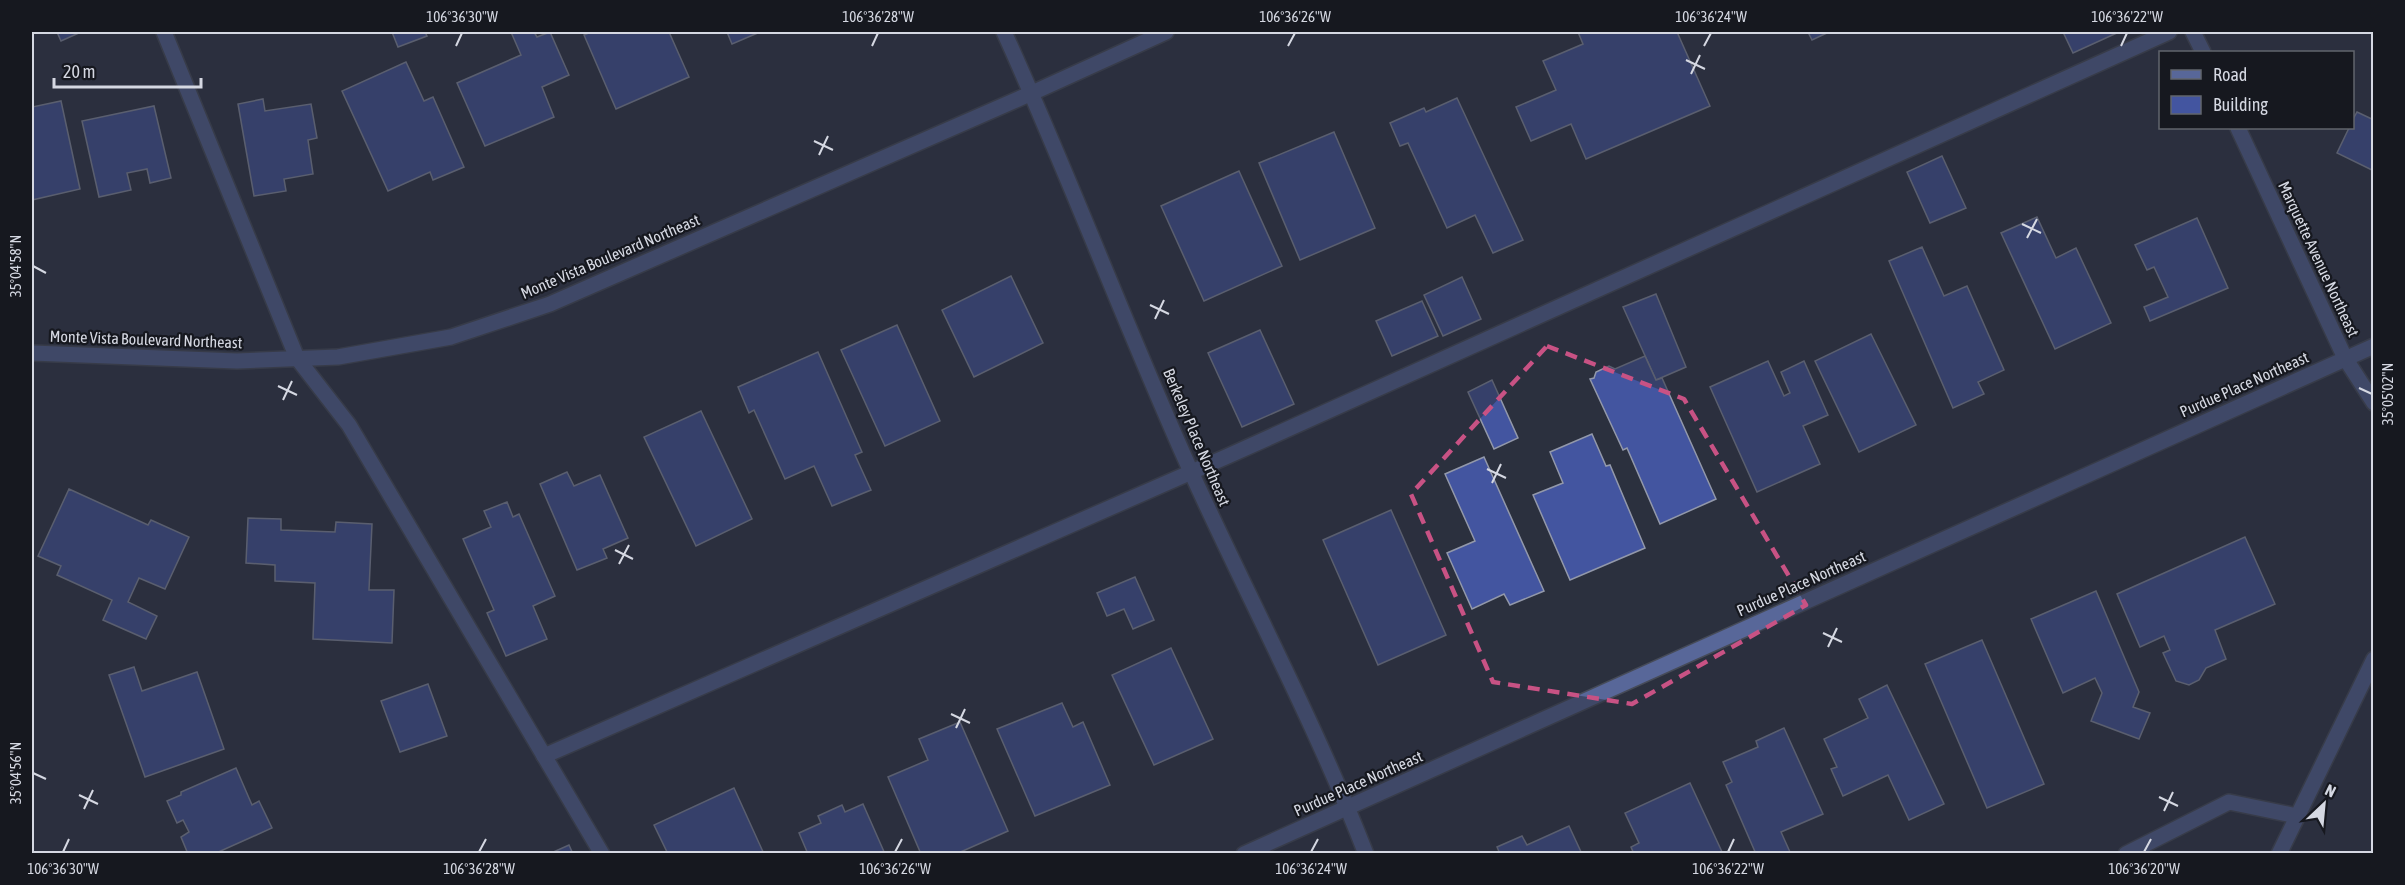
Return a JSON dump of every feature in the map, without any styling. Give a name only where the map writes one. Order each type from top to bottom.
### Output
[{"type":"street","points":[[164,32],[297,358],[349,424],[602,854]]},
{"type":"street","name":"Berkeley Place Northeast","points":[[1004,32],[1192,472],[1347,807],[1366,854]]},
{"type":"street","name":"Monte Vista Boulevard Northeast","points":[[32,353],[237,361],[338,357],[451,337],[550,304],[1166,32]]},
{"type":"street","points":[[544,756],[1192,472],[2169,32]]},
{"type":"street","points":[[2193,32],[2202,51]]},
{"type":"street","name":"Marquette Avenue Northeast","points":[[2238,129],[2345,358],[2373,403]]},
{"type":"street","name":"Purdue Place Northeast","points":[[1244,854],[2373,346]]},
{"type":"street","points":[[2278,854],[2373,659]]},
{"type":"street","points":[[2126,854],[2229,802],[2297,816]]},
{"type":"highlighted area","points":[[1547,346],[1684,399],[1806,605],[1632,704],[1493,682],[1411,494]]},
{"type":"building","points":[[57,32],[81,32],[61,41]]},
{"type":"building","points":[[392,32],[425,32],[427,36],[398,47]]},
{"type":"building","points":[[511,32],[534,32],[537,37],[550,32],[569,75],[542,87],[554,117],[485,146],[457,83],[521,55]]},
{"type":"building","points":[[591,32],[669,32],[689,77],[616,109],[584,35]]},
{"type":"building","points":[[727,32],[760,32],[732,44]]},
{"type":"building","points":[[1578,32],[1677,32],[1710,106],[1586,159],[1571,124],[1531,141],[1516,107],[1556,90],[1543,61],[1583,44]]},
{"type":"building","points":[[1808,32],[1829,32],[1812,40]]},
{"type":"building","points":[[2063,32],[2119,32],[2073,53]]},
{"type":"building","points":[[406,62],[424,101],[433,97],[464,167],[433,180],[430,172],[388,191],[342,91]]},
{"type":"building","points":[[1457,98],[1523,240],[1493,253],[1475,215],[1447,228],[1408,143],[1400,146],[1390,123],[1424,108],[1426,112]]},
{"type":"building","points":[[263,99],[265,111],[311,104],[317,138],[308,140],[313,174],[284,179],[286,191],[254,196],[238,104]]},
{"type":"building","points":[[61,101],[80,189],[32,200],[32,107]]},
{"type":"building","points":[[154,106],[171,178],[150,183],[147,169],[127,173],[131,190],[99,197],[82,121]]},
{"type":"building","points":[[2357,112],[2374,120],[2374,171],[2337,153],[2349,129],[2354,129],[2354,117]]},
{"type":"building","points":[[1334,132],[1375,228],[1300,260],[1259,163]]},
{"type":"building","points":[[1942,156],[1966,208],[1930,223],[1907,172]]},
{"type":"building","points":[[1239,171],[1282,266],[1204,301],[1161,206]]},
{"type":"building","points":[[2037,217],[2056,258],[2076,248],[2111,323],[2055,349],[2001,233]]},
{"type":"building","points":[[2197,218],[2228,288],[2150,321],[2144,307],[2168,297],[2154,267],[2147,270],[2135,245]]},
{"type":"building","points":[[1922,247],[1944,296],[1967,286],[2004,370],[1978,382],[1984,394],[1953,408],[1889,261]]},
{"type":"building","points":[[1011,276],[1043,343],[974,377],[942,310]]},
{"type":"building","points":[[1462,277],[1481,319],[1443,336],[1424,295]]},
{"type":"building","points":[[1656,294],[1686,367],[1656,380],[1623,307]]},
{"type":"building","points":[[1422,301],[1438,336],[1392,356],[1376,321]]},
{"type":"building","points":[[897,325],[940,421],[885,446],[841,350]]},
{"type":"building","points":[[1260,330],[1294,404],[1242,427],[1208,353]]},
{"type":"building","points":[[1871,334],[1916,425],[1859,452],[1815,361]]},
{"type":"building","points":[[818,352],[862,452],[855,455],[871,490],[832,506],[814,466],[785,479],[754,410],[749,413],[738,387]]},
{"type":"building","points":[[1645,356],[1656,380],[1662,378],[1716,499],[1660,524],[1627,448],[1623,450],[1590,379],[1594,378],[1596,372],[1609,366],[1615,369]]},
{"type":"building","points":[[1768,361],[1784,396],[1790,393],[1781,372],[1804,361],[1828,415],[1803,426],[1820,464],[1757,492],[1710,387]]},
{"type":"building","points":[[1492,380],[1518,438],[1494,449],[1468,392]]},
{"type":"building","points":[[701,411],[752,519],[696,546],[644,437]]},
{"type":"building","points":[[1592,434],[1606,466],[1610,465],[1645,548],[1570,580],[1533,495],[1563,483],[1550,452]]},
{"type":"building","points":[[1484,457],[1544,591],[1510,605],[1504,594],[1472,609],[1447,553],[1475,541],[1445,474]]},
{"type":"building","points":[[567,472],[574,486],[600,475],[628,538],[603,549],[607,558],[577,570],[540,484]]},
{"type":"building","points":[[69,489],[148,525],[151,520],[189,537],[165,589],[139,578],[128,602],[157,616],[146,639],[103,620],[112,600],[57,575],[61,566],[38,556]]},
{"type":"building","points":[[507,502],[513,517],[519,514],[555,596],[533,606],[547,639],[506,656],[487,613],[494,610],[463,539],[491,527],[484,511]]},
{"type":"building","points":[[1391,510],[1446,635],[1378,665],[1323,540]]},
{"type":"building","points":[[248,518],[281,519],[281,530],[335,532],[336,522],[372,524],[369,590],[394,590],[392,643],[313,639],[315,583],[275,581],[275,565],[246,563]]},
{"type":"building","points":[[2245,537],[2275,604],[2215,630],[2226,659],[2206,668],[2199,680],[2189,685],[2176,681],[2163,653],[2170,650],[2164,636],[2140,647],[2117,594]]},
{"type":"building","points":[[1135,577],[1154,620],[1133,629],[1124,609],[1107,616],[1097,593]]},
{"type":"building","points":[[2096,591],[2139,692],[2133,707],[2150,713],[2139,739],[2091,721],[2102,693],[2095,678],[2063,693],[2031,619]]},
{"type":"building","points":[[1982,640],[2044,784],[1987,808],[1925,664]]},
{"type":"building","points":[[1171,648],[1213,739],[1154,765],[1112,675]]},
{"type":"building","points":[[134,667],[142,691],[197,672],[224,749],[145,777],[109,675]]},
{"type":"building","points":[[428,684],[447,736],[400,752],[381,701]]},
{"type":"building","points":[[1887,685],[1944,804],[1909,820],[1888,775],[1843,796],[1831,769],[1837,767],[1824,739],[1868,718],[1859,699]]},
{"type":"building","points":[[1062,703],[1073,727],[1083,722],[1110,785],[1035,816],[997,729]]},
{"type":"building","points":[[960,722],[1008,831],[956,854],[921,854],[888,777],[928,760],[919,739]]},
{"type":"building","points":[[1784,728],[1823,814],[1781,832],[1790,852],[1756,854],[1726,785],[1732,782],[1723,762],[1758,747],[1756,741]]},
{"type":"building","points":[[236,768],[252,805],[259,801],[272,828],[214,854],[188,854],[181,837],[189,832],[183,820],[177,823],[167,801],[181,795],[181,792]]},
{"type":"building","points":[[1690,783],[1723,854],[1634,854],[1631,847],[1639,843],[1625,813]]},
{"type":"building","points":[[734,788],[764,854],[668,854],[654,825]]},
{"type":"building","points":[[863,804],[885,854],[808,854],[799,833],[821,823],[818,816],[842,805],[845,812]]},
{"type":"building","points":[[1569,826],[1582,854],[1500,854],[1497,847],[1522,836],[1527,845]]},
{"type":"building","points":[[569,845],[573,854],[549,854]]}]
